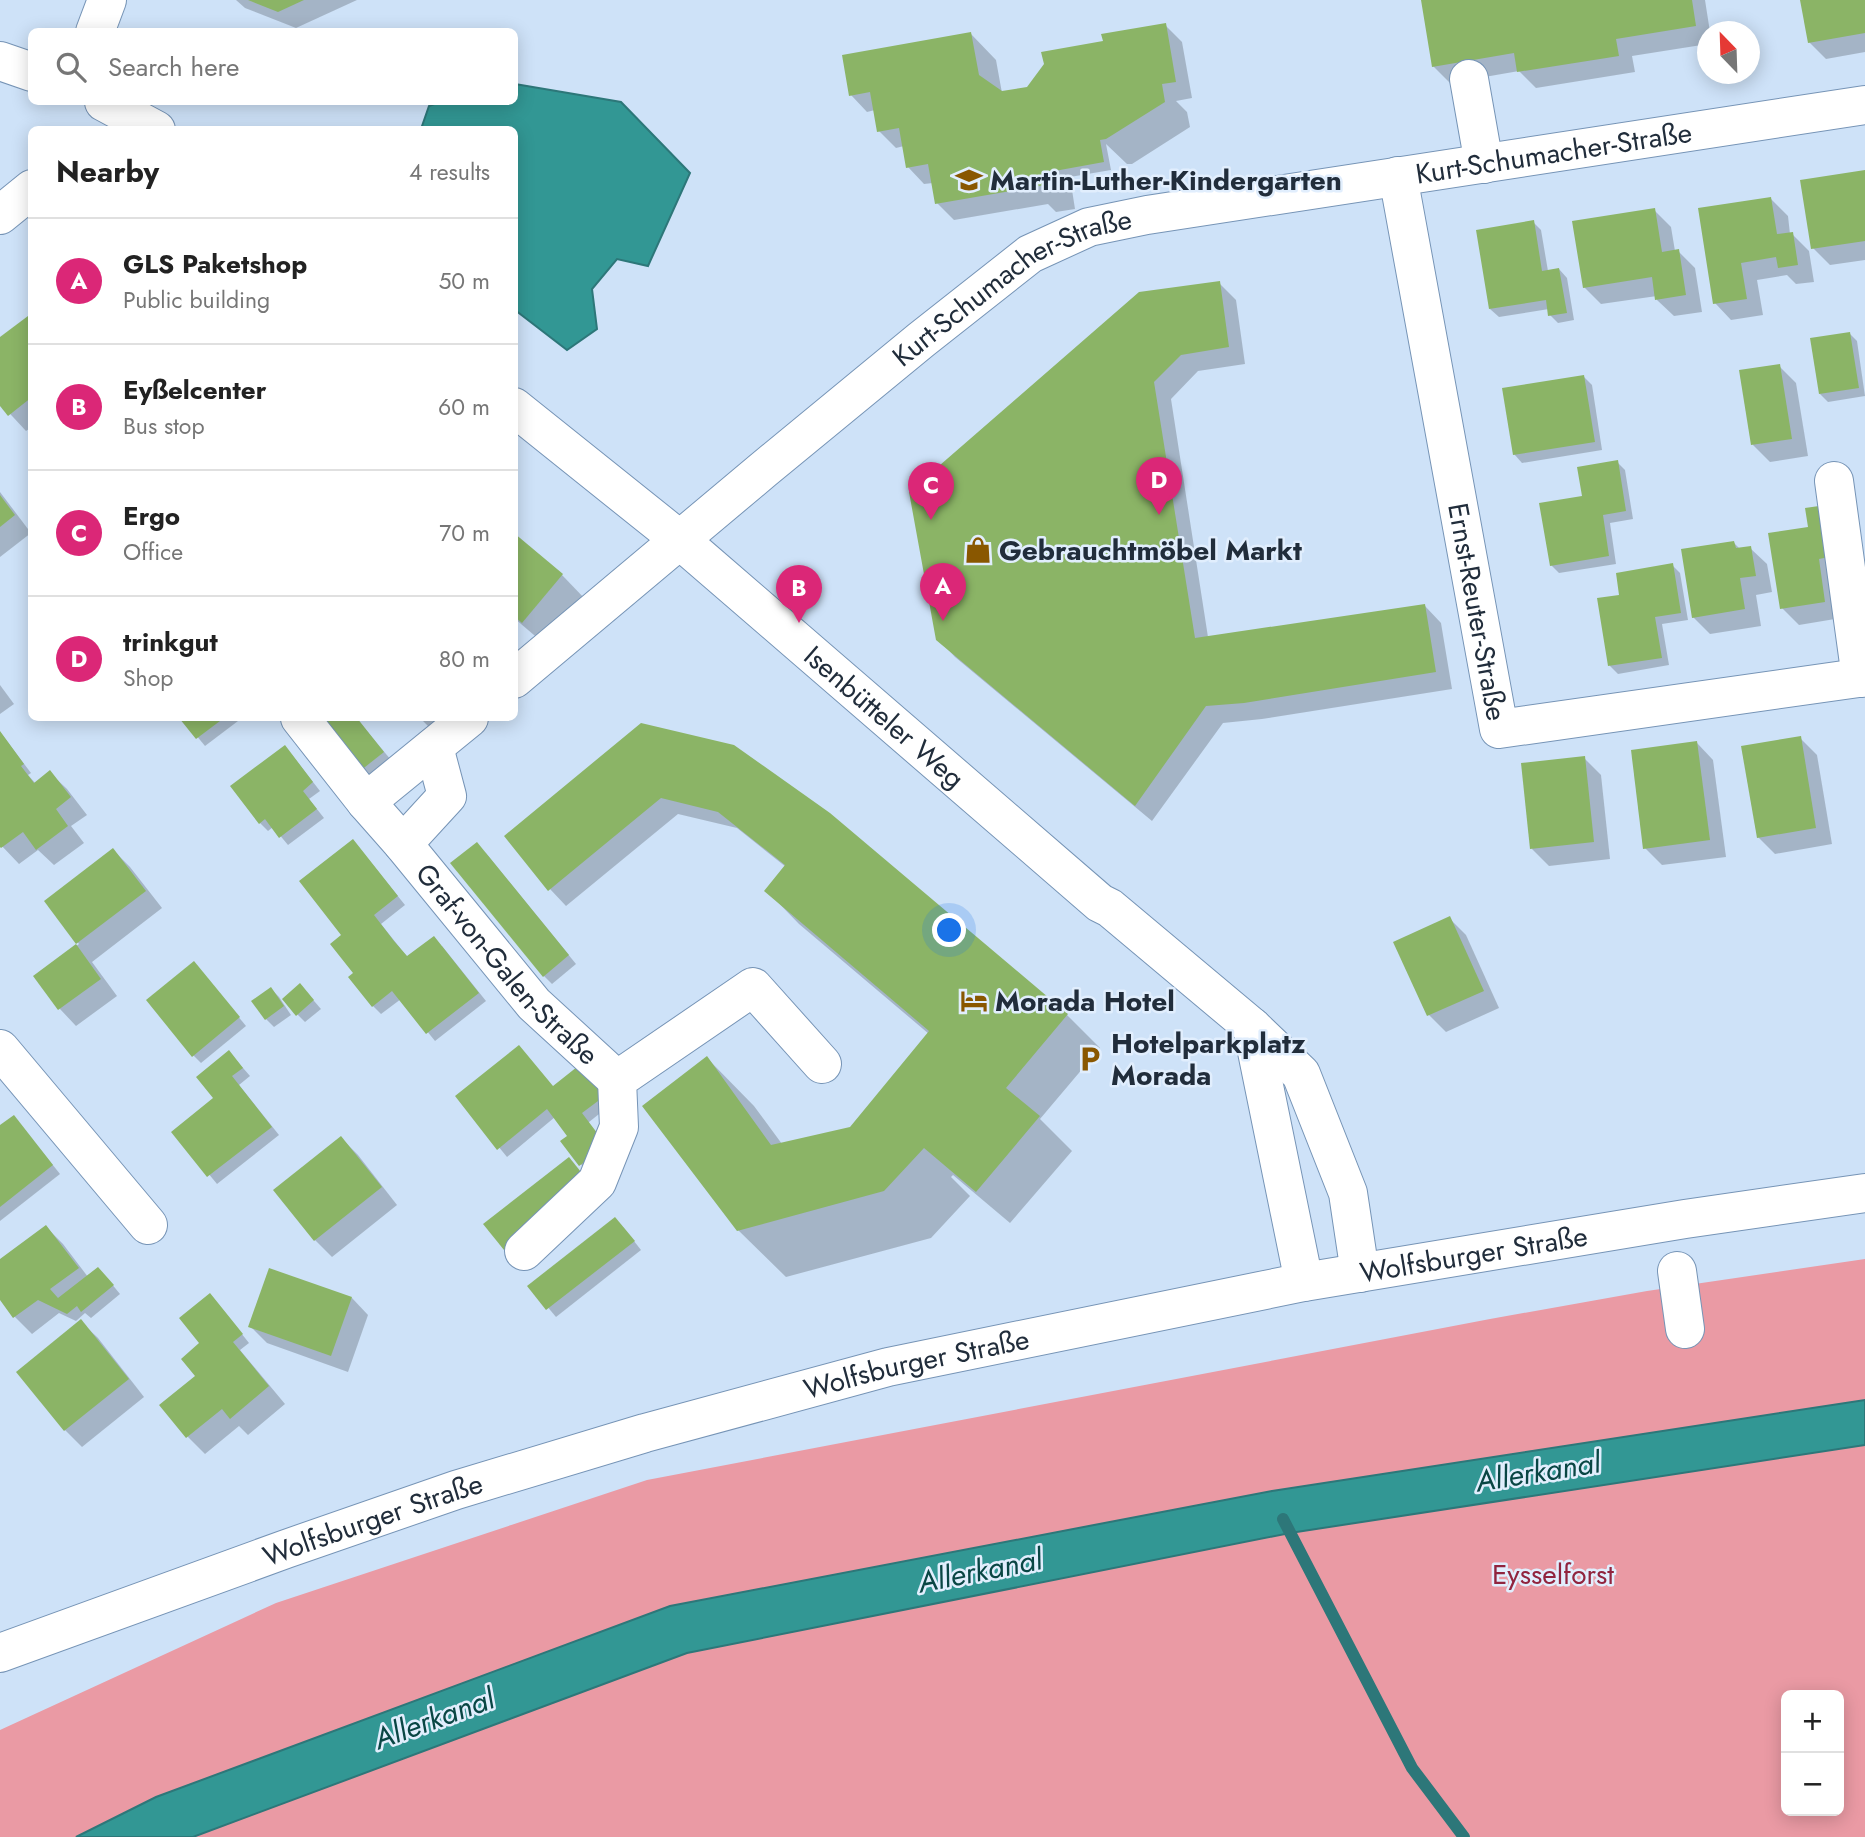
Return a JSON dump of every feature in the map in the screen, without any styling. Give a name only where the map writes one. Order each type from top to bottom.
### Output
[{"type":"street","points":[[96,28],[107,0]]},
{"type":"street","points":[[0,61],[28,71]]},
{"type":"street","points":[[1469,79],[1484,164]]},
{"type":"street","name":"Kurt-Schumacher-Straße","points":[[680,540],[911,348],[1030,254],[1089,227],[1147,215],[1865,105]]},
{"type":"street","points":[[104,112],[144,126]]},
{"type":"street","name":"Ernst-Reuter-Straße","points":[[1398,176],[1499,729],[1863,678],[1834,481]]},
{"type":"street","points":[[0,215],[28,192]]},
{"type":"street","name":"Isenbütteler Weg","points":[[518,410],[680,540],[1100,903],[1110,908],[1252,1027],[1301,1074],[1348,1193],[1360,1273]]},
{"type":"street","points":[[518,676],[680,540]]},
{"type":"street","name":"Graf-von-Galen-Straße","points":[[302,721],[534,1004],[617,1080]]},
{"type":"street","points":[[366,802],[465,721]]},
{"type":"street","name":"Graf-von-Galen-Straße","points":[[403,844],[447,796],[434,747]]},
{"type":"street","points":[[524,1251],[597,1182],[619,1127],[617,1080],[753,987],[822,1064]]},
{"type":"street","points":[[1252,1027],[1304,1282]]},
{"type":"street","points":[[0,1049],[148,1226]]},
{"type":"street","name":"Wolfsburger Straße","points":[[0,1653],[456,1490],[645,1433],[888,1367],[1304,1282],[1685,1219],[1865,1193]]},
{"type":"street","points":[[1678,1271],[1685,1329]]},
{"type":"green space","name":"Eysselforst","points":[[1865,1259],[1865,1837],[0,1837],[0,1730],[276,1603],[647,1480],[1647,1291]]},
{"type":"water","points":[[518,85],[621,102],[690,173],[648,266],[617,259],[592,289],[597,329],[567,350],[518,312],[518,126],[422,126],[429,106],[518,105]]},
{"type":"water","name":"Allerkanal","points":[[1865,1400],[1865,1445],[1290,1533],[687,1653],[193,1837],[76,1837],[156,1797],[670,1606],[1272,1491]]},
{"type":"building","points":[[248,0],[304,0],[278,12]]},
{"type":"building","points":[[1421,0],[1692,0],[1696,26],[1616,39],[1619,56],[1517,72],[1514,53],[1432,67]]},
{"type":"building","points":[[1800,0],[1865,0],[1865,33],[1808,43]]},
{"type":"building","points":[[1166,23],[1176,82],[1162,84],[1165,102],[1106,139],[1100,140],[1104,162],[1049,172],[1051,184],[935,204],[928,164],[906,168],[899,128],[877,132],[870,92],[849,96],[842,55],[971,32],[979,75],[1002,91],[1027,87],[1044,64],[1041,52],[1103,41],[1101,34]]},
{"type":"building","points":[[1865,170],[1865,241],[1811,249],[1800,180]]},
{"type":"building","points":[[1771,197],[1777,234],[1793,232],[1798,265],[1778,268],[1776,257],[1741,263],[1747,299],[1713,304],[1698,208]]},
{"type":"building","points":[[1655,208],[1662,252],[1679,249],[1686,295],[1655,300],[1652,277],[1583,288],[1572,221]]},
{"type":"building","points":[[1534,220],[1542,271],[1559,268],[1567,313],[1548,316],[1546,300],[1489,309],[1476,230]]},
{"type":"building","points":[[1220,281],[1229,347],[1181,355],[1154,382],[1195,638],[1425,604],[1436,672],[1244,703],[1206,706],[1135,806],[936,640],[909,492],[1139,292]]},
{"type":"building","points":[[28,316],[28,400],[8,416],[0,406],[0,337]]},
{"type":"building","points":[[1850,332],[1859,388],[1819,394],[1810,338]]},
{"type":"building","points":[[1780,364],[1792,439],[1751,445],[1739,370]]},
{"type":"building","points":[[1584,375],[1595,442],[1513,455],[1502,388]]},
{"type":"building","points":[[1618,460],[1626,511],[1603,515],[1609,556],[1550,566],[1539,503],[1582,496],[1577,467]]},
{"type":"building","points":[[0,495],[15,515],[0,527]]},
{"type":"building","points":[[1826,505],[1834,556],[1819,559],[1825,602],[1780,609],[1768,533],[1808,527],[1805,508]]},
{"type":"building","points":[[518,536],[563,574],[522,623],[518,620]]},
{"type":"building","points":[[1734,541],[1736,548],[1751,546],[1756,576],[1740,578],[1745,609],[1692,618],[1681,549]]},
{"type":"building","points":[[1673,563],[1681,613],[1655,617],[1662,658],[1608,666],[1597,598],[1619,595],[1616,573]]},
{"type":"building","points":[[181,721],[220,721],[196,739]]},
{"type":"building","points":[[320,721],[359,721],[384,752],[360,771]]},
{"type":"building","points":[[641,723],[734,745],[830,813],[1068,1014],[1006,1088],[1040,1116],[976,1192],[924,1148],[884,1191],[737,1231],[642,1106],[707,1056],[771,1145],[850,1127],[929,1031],[764,891],[785,865],[718,812],[661,798],[548,891],[504,836]]},
{"type":"building","points":[[0,731],[34,783],[50,770],[71,797],[56,809],[68,826],[36,850],[23,832],[0,847]]},
{"type":"building","points":[[1801,736],[1816,828],[1757,838],[1741,746]]},
{"type":"building","points":[[1697,741],[1710,840],[1643,849],[1631,750]]},
{"type":"building","points":[[285,745],[313,782],[303,791],[317,809],[279,838],[265,819],[259,824],[230,786]]},
{"type":"building","points":[[1585,756],[1594,842],[1530,849],[1521,763]]},
{"type":"building","points":[[353,839],[398,896],[374,915],[394,941],[407,956],[434,936],[479,993],[426,1034],[392,991],[372,1007],[348,977],[353,973],[330,944],[341,935],[299,881]]},
{"type":"building","points":[[477,842],[569,955],[543,977],[450,863]]},
{"type":"building","points":[[113,848],[146,891],[76,944],[44,901]]},
{"type":"building","points":[[1450,916],[1484,991],[1427,1016],[1393,942]]},
{"type":"building","points":[[76,944],[101,979],[58,1010],[33,976]]},
{"type":"building","points":[[194,961],[240,1017],[192,1057],[146,1000]]},
{"type":"building","points":[[300,983],[314,1000],[296,1016],[282,999]]},
{"type":"building","points":[[271,987],[284,1006],[265,1020],[251,1001]]},
{"type":"building","points":[[519,1045],[553,1086],[582,1063],[606,1095],[582,1113],[607,1146],[579,1166],[560,1141],[567,1136],[547,1109],[497,1150],[455,1096]]},
{"type":"building","points":[[229,1050],[243,1068],[232,1076],[272,1127],[207,1177],[171,1132],[213,1098],[196,1077]]},
{"type":"building","points":[[14,1115],[53,1165],[0,1207],[0,1125]]},
{"type":"building","points":[[341,1136],[382,1187],[314,1241],[273,1190]]},
{"type":"building","points":[[569,1157],[589,1182],[504,1250],[483,1224]]},
{"type":"building","points":[[615,1217],[635,1241],[546,1310],[527,1286]]},
{"type":"building","points":[[46,1225],[79,1268],[50,1289],[58,1298],[98,1267],[114,1285],[81,1312],[77,1306],[67,1314],[38,1300],[13,1318],[0,1300],[0,1259]]},
{"type":"building","points":[[269,1268],[352,1297],[331,1356],[248,1327]]},
{"type":"building","points":[[210,1293],[243,1334],[233,1342],[269,1386],[230,1419],[222,1409],[186,1438],[159,1405],[195,1376],[181,1359],[199,1343],[179,1318]]},
{"type":"building","points":[[81,1319],[129,1379],[64,1431],[16,1372]]},
{"type":"waterway","points":[[1283,1519],[1412,1768],[1464,1837]]},
{"type":"place","name":"Martin-Luther-Kindergarten","points":[[969,180]]},
{"type":"place","name":"trinkgut","points":[[1159,515]]},
{"type":"place","name":"Ergo","points":[[931,520]]},
{"type":"place","name":"Gebrauchtmöbel Markt","points":[[978,550]]},
{"type":"place","name":"GLS Paketshop","points":[[943,621]]},
{"type":"place","name":"Eyßelcenter","points":[[799,623]]},
{"type":"place","name":"Morada Hotel","points":[[974,1001]]},
{"type":"place","name":"Hotelparkplatz Morada","points":[[1090,1059]]}]
